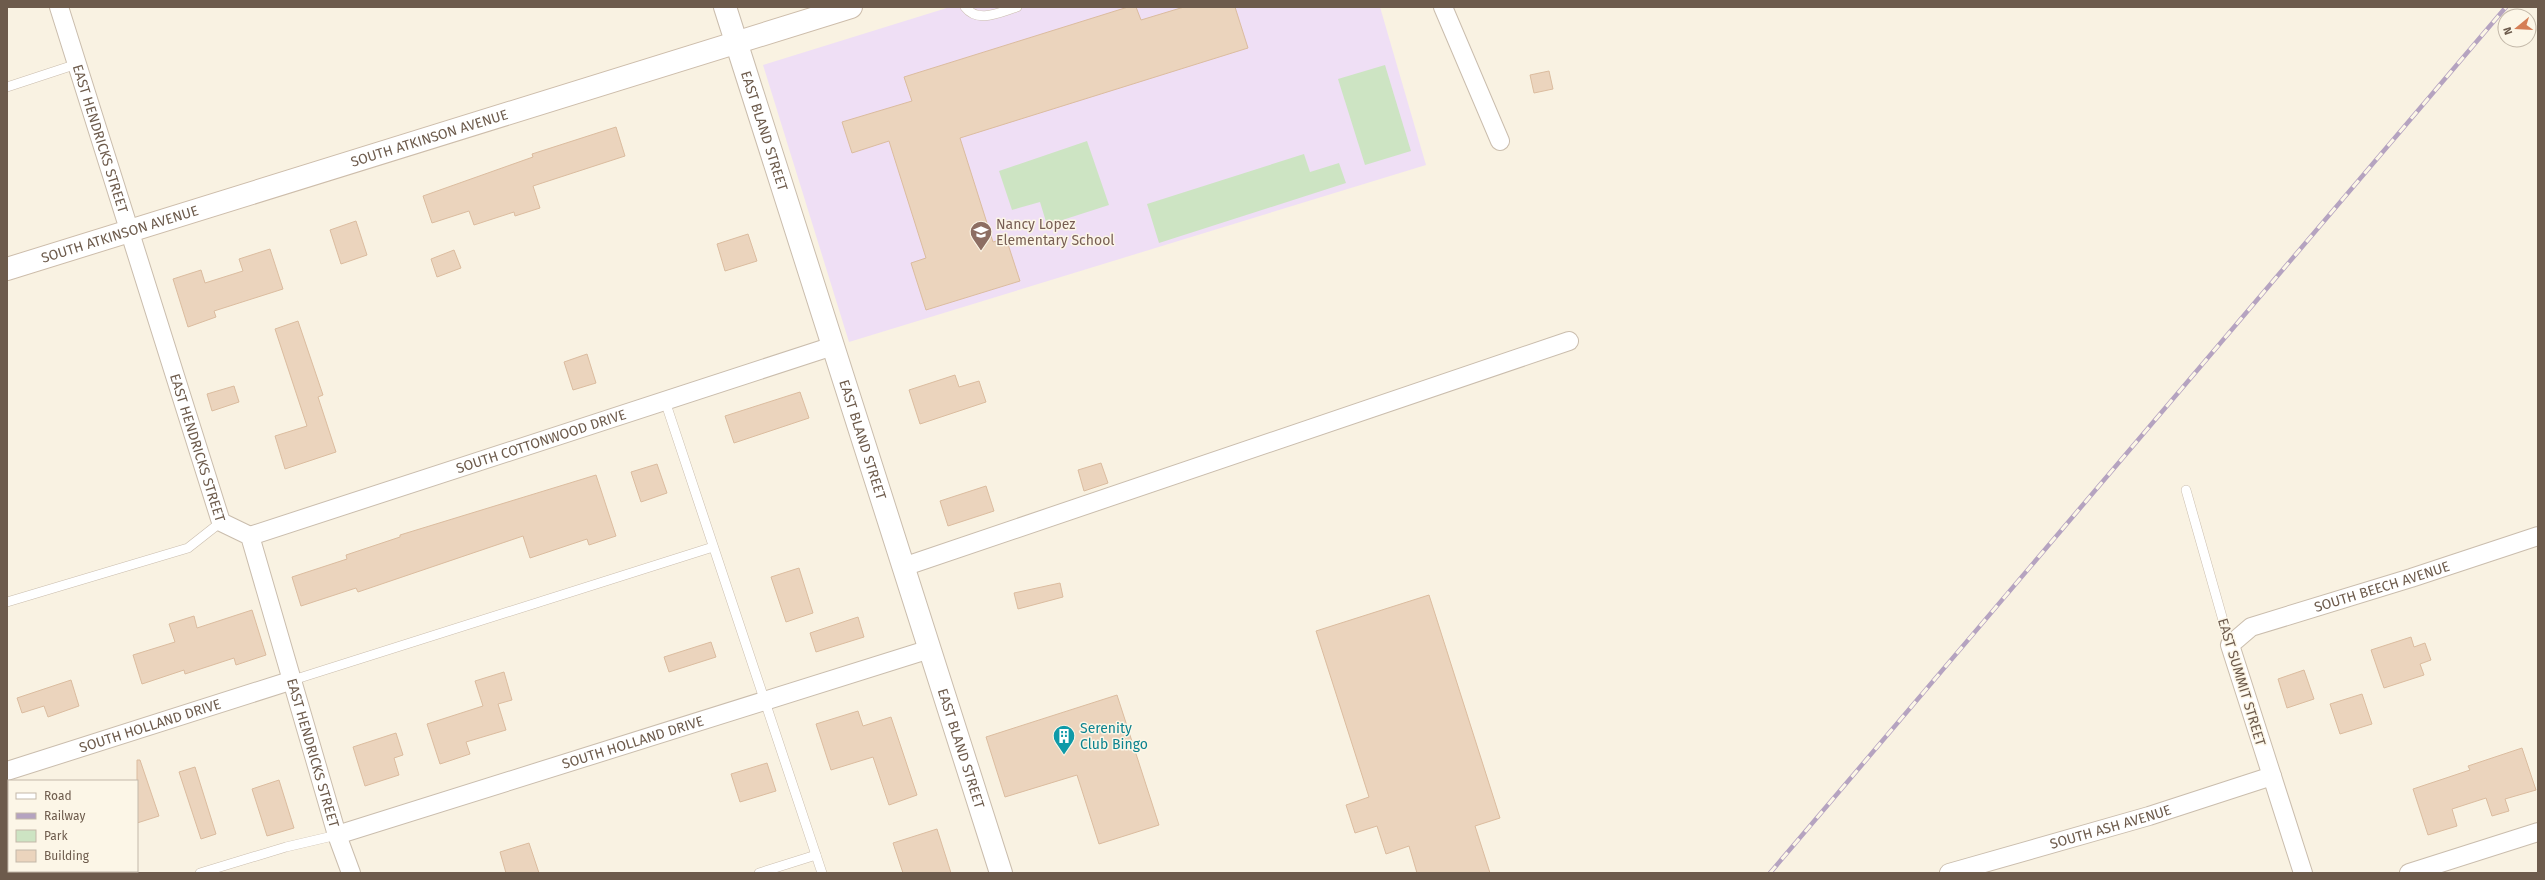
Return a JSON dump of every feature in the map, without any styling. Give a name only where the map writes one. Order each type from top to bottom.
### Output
[{"type":"street","name":"EAST HENDRICKS STREET","points":[[59,7],[221,522],[250,536],[337,835],[351,873]]},
{"type":"street","name":"EAST BLAND STREET","points":[[725,7],[1001,873]]},
{"type":"street","name":"SOUTH ATKINSON AVENUE","points":[[7,269],[131,232],[851,7]]},
{"type":"street","points":[[1443,7],[1500,142]]},
{"type":"street","points":[[903,567],[1569,341]]},
{"type":"street","name":"SOUTH COTTONWOOD DRIVE","points":[[250,536],[832,346]]},
{"type":"street","name":"SOUTH BEECH AVENUE","points":[[2230,645],[2252,627],[2411,578],[2538,536]]},
{"type":"street","name":"EAST SUMMIT STREET","points":[[2230,645],[2303,873]]},
{"type":"street","name":"SOUTH HOLLAND DRIVE","points":[[337,835],[930,649]]},
{"type":"street","name":"SOUTH HOLLAND DRIVE","points":[[7,771],[293,680]]},
{"type":"street","name":"SOUTH ASH AVENUE","points":[[1949,873],[2149,816],[2272,776]]},
{"type":"street","points":[[2409,873],[2538,832]]},
{"type":"lane","points":[[965,7],[969,12],[986,17],[1017,7]]},
{"type":"lane","points":[[7,87],[77,64]]},
{"type":"lane","points":[[665,401],[822,873]]},
{"type":"lane","name":"EAST SUMMIT STREET","points":[[2186,490],[2230,645]]},
{"type":"lane","points":[[7,602],[188,548],[221,522]]},
{"type":"lane","points":[[293,680],[713,547]]},
{"type":"lane","points":[[200,873],[286,847],[337,835]]},
{"type":"lane","points":[[759,873],[816,855]]},
{"type":"shaded area","name":"Nancy Lopez Elementary School","points":[[950,7],[1380,7],[1426,165],[849,342],[763,65]]},
{"type":"green space","points":[[1385,65],[1411,151],[1365,165],[1338,79]]},
{"type":"green space","points":[[1087,141],[1109,205],[1047,225],[1040,202],[1012,210],[999,171]]},
{"type":"green space","points":[[1304,154],[1310,172],[1339,163],[1346,183],[1159,243],[1147,204]]},
{"type":"building","points":[[1128,7],[1136,7],[1141,20],[1184,7],[1235,7],[1248,48],[960,138],[993,242],[1006,238],[1020,281],[926,310],[911,263],[926,258],[889,141],[852,153],[842,122],[912,101],[904,77]]},
{"type":"building","points":[[1549,71],[1553,89],[1534,93],[1530,75]]},
{"type":"building","points":[[616,127],[625,156],[533,186],[540,208],[515,216],[514,212],[474,225],[469,211],[432,223],[423,196],[533,157],[532,154]]},
{"type":"building","points":[[356,221],[367,255],[341,264],[330,230]]},
{"type":"building","points":[[748,234],[757,261],[725,271],[717,244]]},
{"type":"building","points":[[270,249],[283,289],[214,311],[216,317],[188,327],[173,279],[201,270],[205,283],[243,271],[239,259]]},
{"type":"building","points":[[454,250],[461,268],[437,277],[431,259]]},
{"type":"building","points":[[298,321],[323,395],[318,397],[336,452],[285,469],[275,436],[307,426],[275,329]]},
{"type":"building","points":[[587,354],[596,383],[573,390],[564,362]]},
{"type":"building","points":[[955,375],[959,387],[979,381],[986,402],[920,424],[909,390]]},
{"type":"building","points":[[234,386],[239,402],[212,411],[207,394]]},
{"type":"building","points":[[800,392],[809,418],[734,443],[725,416]]},
{"type":"building","points":[[1101,463],[1108,483],[1084,491],[1078,470]]},
{"type":"building","points":[[657,464],[667,493],[641,502],[631,472]]},
{"type":"building","points":[[596,475],[616,536],[589,545],[587,539],[530,558],[523,536],[358,592],[356,588],[301,606],[292,577],[347,559],[346,555],[400,537],[400,535]]},
{"type":"building","points":[[986,486],[994,511],[948,526],[940,501]]},
{"type":"building","points":[[799,568],[813,613],[786,622],[771,577]]},
{"type":"building","points":[[1060,583],[1063,597],[1018,609],[1014,593]]},
{"type":"building","points":[[1429,595],[1500,818],[1475,826],[1490,873],[1417,873],[1409,846],[1386,854],[1377,826],[1355,833],[1346,805],[1369,797],[1316,631]]},
{"type":"building","points":[[252,610],[266,655],[236,665],[234,658],[185,674],[184,670],[142,684],[133,655],[175,642],[169,624],[194,616],[197,628]]},
{"type":"building","points":[[858,617],[864,637],[816,652],[810,633]]},
{"type":"building","points":[[2411,637],[2414,647],[2425,643],[2431,660],[2420,664],[2424,675],[2384,688],[2371,650]]},
{"type":"building","points":[[711,642],[716,657],[669,672],[664,657]]},
{"type":"building","points":[[2304,670],[2314,699],[2287,708],[2278,679]]},
{"type":"building","points":[[504,672],[512,700],[498,704],[506,730],[466,742],[470,754],[440,764],[427,724],[483,706],[475,681]]},
{"type":"building","points":[[71,680],[79,706],[48,717],[44,706],[22,713],[17,698]]},
{"type":"building","points":[[2362,694],[2372,724],[2340,734],[2330,704]]},
{"type":"building","name":"Serenity Club Bingo","points":[[1117,695],[1159,825],[1099,844],[1077,775],[1005,797],[986,737]]},
{"type":"building","points":[[858,711],[863,726],[891,717],[917,795],[889,805],[873,757],[831,770],[816,724]]},
{"type":"building","points":[[396,733],[403,755],[394,758],[399,775],[365,786],[353,747]]},
{"type":"building","points":[[2522,748],[2536,790],[2505,799],[2509,811],[2492,816],[2486,798],[2452,809],[2457,826],[2428,835],[2413,789],[2470,770],[2468,766]]},
{"type":"building","points":[[137,760],[140,760],[159,816],[138,823],[138,780]]},
{"type":"building","points":[[767,763],[776,791],[740,802],[731,774]]},
{"type":"building","points":[[195,767],[216,834],[201,839],[179,772]]},
{"type":"building","points":[[279,780],[294,828],[267,836],[252,789]]},
{"type":"building","points":[[937,829],[951,873],[903,873],[893,843]]},
{"type":"building","points":[[529,843],[539,873],[506,873],[500,852]]},
{"type":"railway","points":[[1770,873],[2506,7]]},
{"type":"place","name":"Nancy Lopez Elementary School","points":[[981,252]]},
{"type":"place","name":"Serenity Club Bingo","points":[[1064,756]]}]
